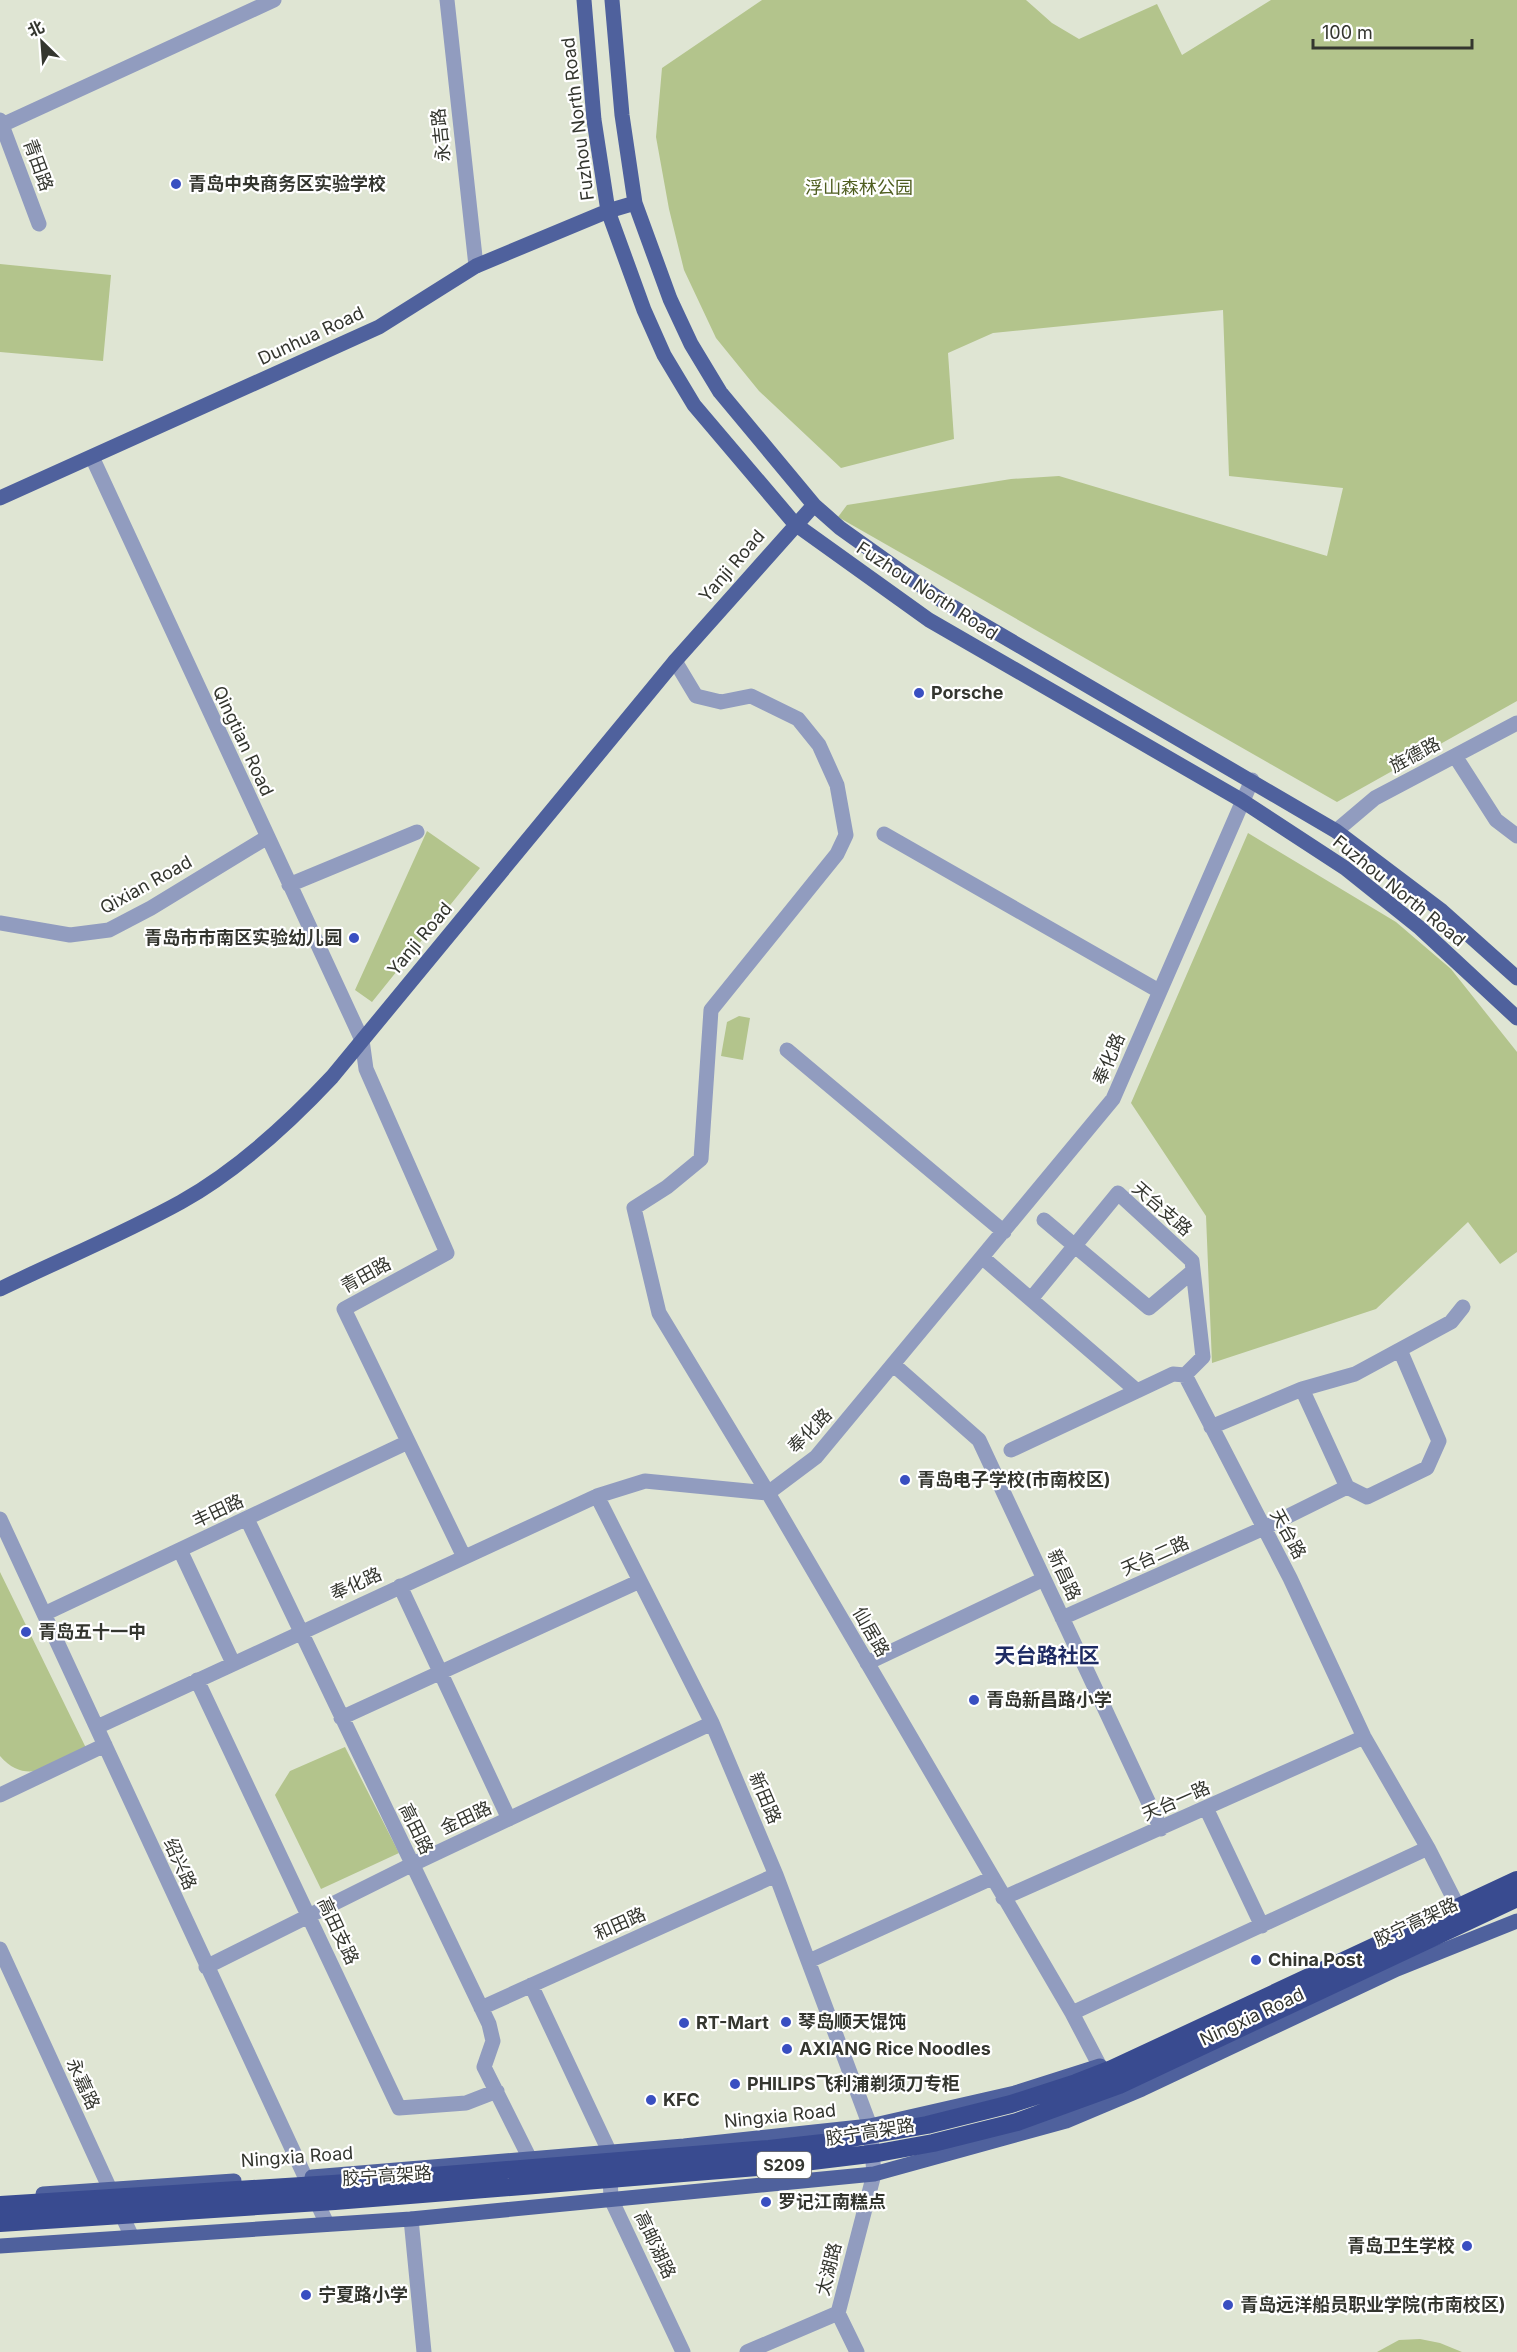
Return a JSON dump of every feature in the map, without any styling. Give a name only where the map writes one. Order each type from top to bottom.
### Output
[{"type":"highway","points":[[1440,1916],[1517,1867]]},
{"type":"highway","name":"胶宁高架路","points":[[0,2205],[333,2184],[769,2149],[823,2143],[927,2125],[1011,2104],[1112,2069],[1517,1880]]},
{"type":"highway","name":"胶宁高架路","points":[[0,2223],[334,2201],[759,2167],[860,2156],[933,2143],[1017,2122],[1119,2085],[1517,1898]]},
{"type":"main road","name":"Fuzhou North Road","points":[[584,0],[594,120],[608,211],[644,310],[664,355],[694,405],[795,524],[929,620],[1240,800],[1345,868],[1420,928],[1517,1018]]},
{"type":"main road","name":"Fuzhou North Road","points":[[612,0],[621,115],[635,203],[670,299],[691,344],[720,392],[814,505],[840,528],[941,600],[1336,831],[1442,911],[1517,978]]},
{"type":"main road","name":"Dunhua Road","points":[[0,498],[379,327],[476,266],[608,211],[635,203]]},
{"type":"main road","name":"Yanji Road","points":[[0,1289],[182,1201],[223,1174],[299,1112],[362,1040],[675,661],[814,505]]},
{"type":"main road","name":"Ningxia Road","points":[[0,2197],[305,2177],[684,2146],[870,2126],[1015,2092],[1100,2066],[1517,1875]]},
{"type":"main road","points":[[1474,1937],[1517,1913]]},
{"type":"main road","name":"Ningxia Road","points":[[0,2246],[131,2235],[411,2219],[874,2174],[1065,2121],[1117,2100],[1397,1969],[1517,1921]]},
{"type":"street","points":[[1,122],[274,0]]},
{"type":"street","name":"永吉路","points":[[447,0],[471,245],[476,266]]},
{"type":"street","name":"青田路","points":[[1,122],[39,224]]},
{"type":"street","name":"Qingtian Road","points":[[92,457],[266,838],[362,1040]]},
{"type":"street","name":"仙居路","points":[[675,661],[696,696],[721,702],[751,696],[798,719],[819,745],[837,785],[846,835],[837,854],[711,1010],[701,1159],[667,1187],[634,1208],[659,1313],[768,1493],[1072,2013],[1117,2100]]},
{"type":"street","name":"旌德路","points":[[1336,831],[1375,798],[1517,723]]},
{"type":"street","points":[[1455,756],[1496,820],[1517,836]]},
{"type":"street","name":"奉化路","points":[[97,1727],[597,1496],[645,1481],[768,1493],[816,1457],[895,1366],[1113,1099],[1240,800],[1252,780]]},
{"type":"street","points":[[289,885],[417,832]]},
{"type":"street","points":[[884,834],[1159,992]]},
{"type":"street","name":"Qixian Road","points":[[0,923],[69,935],[109,930],[152,908],[266,838]]},
{"type":"street","name":"青田路","points":[[362,1040],[366,1069],[447,1253],[344,1309],[464,1557]]},
{"type":"street","points":[[787,1050],[1004,1232]]},
{"type":"street","name":"天台支路","points":[[1031,1299],[1118,1193],[1192,1261],[1203,1357],[1185,1375]]},
{"type":"street","points":[[1044,1220],[1149,1308],[1193,1271]]},
{"type":"street","points":[[983,1258],[1137,1390]]},
{"type":"street","points":[[1211,1428],[1302,1389],[1355,1374],[1451,1322],[1463,1308]]},
{"type":"street","points":[[1302,1389],[1347,1487],[1367,1497],[1427,1468],[1439,1441],[1400,1350]]},
{"type":"street","name":"新昌路","points":[[895,1366],[979,1440],[1161,1829]]},
{"type":"street","points":[[1011,1450],[1173,1374],[1185,1375]]},
{"type":"street","name":"天台路","points":[[1185,1375],[1262,1529],[1290,1578],[1364,1737],[1428,1848],[1474,1937]]},
{"type":"street","name":"丰田路","points":[[44,1614],[408,1442]]},
{"type":"street","name":"天台二路","points":[[1062,1618],[1262,1529],[1347,1487]]},
{"type":"street","name":"新田路","points":[[597,1496],[712,1723],[776,1875],[870,2126]]},
{"type":"street","name":"绍兴路","points":[[0,1519],[327,2224]]},
{"type":"street","name":"高田路","points":[[248,1519],[299,1632],[481,2008],[492,2041],[484,2067],[529,2157]]},
{"type":"street","points":[[180,1550],[233,1663]]},
{"type":"street","points":[[867,1663],[1044,1579]]},
{"type":"street","points":[[341,1718],[640,1581]]},
{"type":"street","points":[[399,1586],[509,1819]]},
{"type":"street","name":"高田支路","points":[[197,1680],[399,2108],[466,2103],[497,2091]]},
{"type":"street","name":"金田路","points":[[206,1967],[411,1865],[712,1723]]},
{"type":"street","name":"天台一路","points":[[1003,1898],[1364,1737]]},
{"type":"street","points":[[0,1795],[105,1745]]},
{"type":"street","points":[[1206,1808],[1262,1926]]},
{"type":"street","points":[[1072,2013],[1428,1848]]},
{"type":"street","name":"和田路","points":[[481,2008],[776,1875]]},
{"type":"street","points":[[809,1961],[992,1878]]},
{"type":"street","name":"永嘉路","points":[[0,1949],[131,2235]]},
{"type":"street","points":[[531,1985],[609,2151]]},
{"type":"street","name":"太湖路","points":[[747,2352],[768,2348],[838,2313],[874,2174],[870,2126]]},
{"type":"street","name":"高邮湖路","points":[[609,2151],[611,2199],[684,2352]]},
{"type":"street","points":[[411,2219],[424,2352]]},
{"type":"street","points":[[838,2313],[857,2352]]},
{"type":"green space","name":"浮山森林公园","points":[[762,0],[1026,0],[1052,23],[1079,39],[1157,4],[1182,55],[1271,0],[1517,0],[1517,701],[1337,802],[838,517],[847,505],[1011,479],[1059,476],[1327,556],[1343,488],[1229,476],[1223,310],[993,333],[948,353],[954,439],[841,468],[759,391],[716,338],[684,270],[669,209],[656,137],[662,68]]},
{"type":"green space","points":[[0,264],[111,275],[103,361],[0,352]]},
{"type":"green space","points":[[427,831],[480,868],[372,1002],[355,990]]},
{"type":"green space","points":[[1248,833],[1396,922],[1451,969],[1517,1052],[1517,1252],[1500,1264],[1468,1222],[1376,1309],[1212,1363],[1206,1216],[1131,1103]]},
{"type":"green space","points":[[739,1016],[750,1018],[743,1060],[721,1056],[727,1022]]},
{"type":"green space","name":"青岛五十一中","points":[[0,1572],[86,1748],[42,1770],[21,1770],[10,1765],[0,1756]]},
{"type":"green space","points":[[345,1747],[399,1853],[321,1889],[275,1795],[290,1771]]},
{"type":"green space","points":[[1420,2339],[1440,2343],[1462,2352],[1377,2352],[1399,2340]]},
{"type":"place","name":"青岛中央商务区实验学校","points":[[176,184]]},
{"type":"place","name":"Porsche","points":[[919,693]]},
{"type":"place","name":"青岛市市南区实验幼儿园","points":[[354,938]]},
{"type":"place","name":"青岛电子学校(市南校区)","points":[[905,1480]]},
{"type":"place","name":"青岛五十一中","points":[[26,1632]]},
{"type":"place","name":"青岛新昌路小学","points":[[974,1700]]},
{"type":"place","name":"China Post","points":[[1256,1960]]},
{"type":"place","name":"琴岛顺天馄饨","points":[[786,2022]]},
{"type":"place","name":"RT-Mart","points":[[684,2023]]},
{"type":"place","name":"AXIANG Rice Noodles","points":[[787,2049]]},
{"type":"place","name":"PHILIPS飞利浦剃须刀专柜","points":[[735,2084]]},
{"type":"place","name":"KFC","points":[[651,2100]]},
{"type":"place","name":"罗记江南糕点","points":[[766,2202]]},
{"type":"place","name":"青岛卫生学校","points":[[1467,2246]]},
{"type":"place","name":"宁夏路小学","points":[[306,2295]]},
{"type":"place","name":"青岛远洋船员职业学院(市南校区)","points":[[1228,2305]]},
{"type":"district","name":"天台路社区","points":[[1047,1656]]}]
